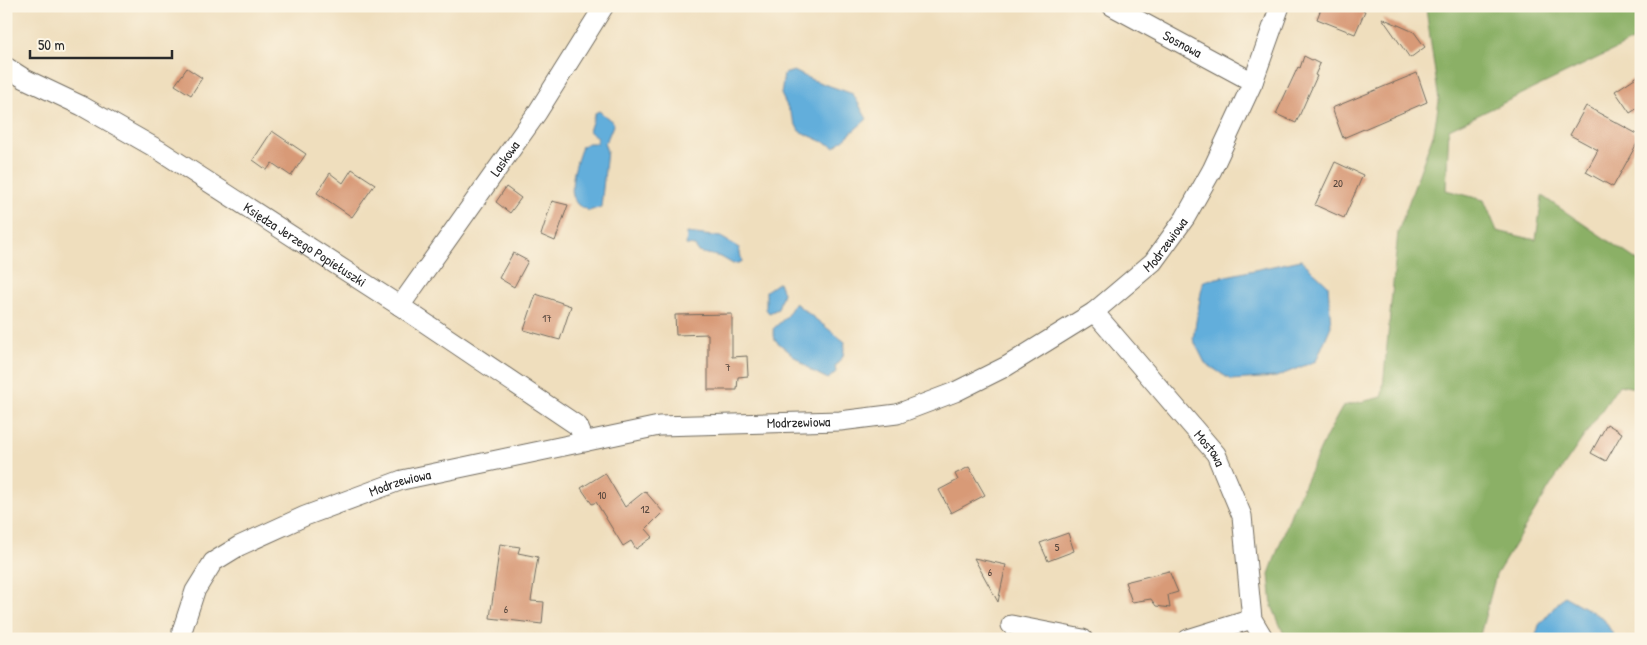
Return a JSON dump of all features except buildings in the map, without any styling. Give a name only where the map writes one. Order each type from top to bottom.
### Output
[{"type":"street","name":"Laskowa","points":[[400,306],[537,113],[604,6]]},
{"type":"street","name":"Sosnowa","points":[[1112,6],[1253,82]]},
{"type":"street","name":"Modrzewiowa","points":[[182,631],[195,591],[213,562],[238,546],[305,516],[402,480],[659,426],[840,421],[897,414],[955,392],[1007,366],[1094,312],[1153,262],[1185,218],[1212,170],[1253,82],[1280,6]]},
{"type":"street","name":"Księdza Jerzego Popiełuszki","points":[[6,67],[25,79],[82,106],[159,150],[400,306],[578,426],[585,442]]},
{"type":"street","name":"Mostowa","points":[[1094,312],[1216,454],[1242,516],[1252,619],[1264,639]]},
{"type":"street","points":[[1188,639],[1252,619]]},
{"type":"street","points":[[1011,625],[1083,639]]},
{"type":"green space","points":[[1425,6],[1641,6],[1641,36],[1637,39],[1449,129],[1446,190],[1484,200],[1497,231],[1536,240],[1542,196],[1641,263],[1641,389],[1619,385],[1552,483],[1496,575],[1479,639],[1334,639],[1324,634],[1310,639],[1285,637],[1272,606],[1269,574],[1292,511],[1326,437],[1343,406],[1382,397],[1398,232],[1434,132],[1439,101]]},
{"type":"water","points":[[794,71],[810,79],[853,94],[867,119],[835,147],[799,131],[781,94],[784,74]]},
{"type":"water","points":[[599,111],[614,123],[604,143],[607,151],[601,207],[589,211],[578,205],[574,199],[572,185],[582,146],[588,143],[597,143],[597,138],[589,131],[595,113]]},
{"type":"water","points":[[687,233],[721,237],[739,248],[742,262],[733,264],[721,257],[698,252],[695,246],[686,245]]},
{"type":"water","points":[[1301,260],[1328,285],[1331,326],[1316,361],[1276,377],[1231,380],[1205,363],[1193,339],[1203,281]]},
{"type":"water","points":[[779,282],[783,293],[778,309],[769,313],[766,309],[766,291]]},
{"type":"water","points":[[795,303],[845,342],[843,356],[835,367],[836,372],[828,379],[812,371],[775,340],[773,329],[786,317]]},
{"type":"water","points":[[1564,596],[1603,618],[1616,639],[1535,639],[1539,625]]}]
